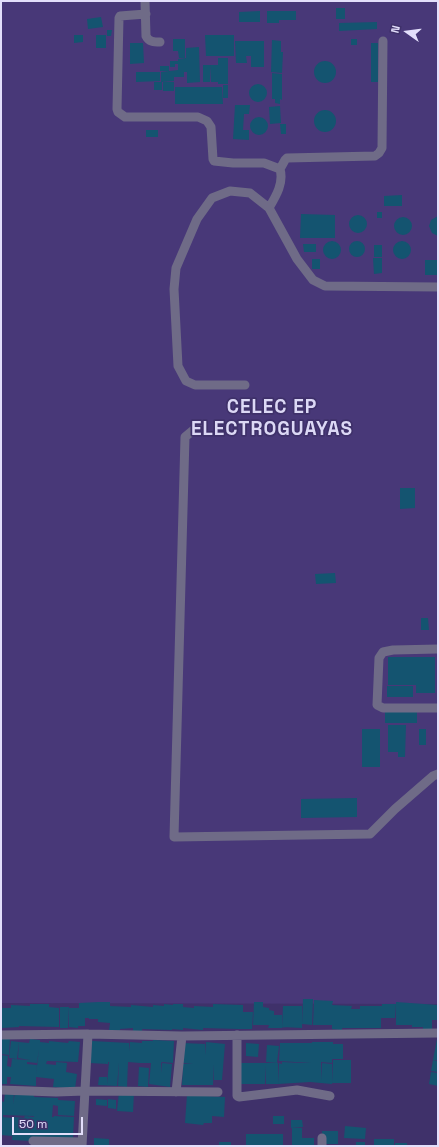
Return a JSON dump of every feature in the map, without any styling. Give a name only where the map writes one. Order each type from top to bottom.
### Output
[{"type":"street","points":[[145,1],[146,36],[148,40],[160,42]]},
{"type":"street","points":[[146,14],[120,16],[118,19],[118,112],[125,117],[198,117],[207,121],[211,128],[214,161],[233,163],[264,163],[280,169]]},
{"type":"street","points":[[268,208],[278,193],[282,176],[280,169],[285,160],[288,158],[375,156],[379,153],[382,148],[383,41]]},
{"type":"street","points":[[245,385],[195,385],[186,381],[178,366],[174,289],[176,268],[197,219],[212,198],[230,191],[250,193],[268,208],[297,259],[313,280],[325,286],[438,286]]},
{"type":"street","points":[[197,427],[185,437],[174,836],[370,834],[395,809],[433,776],[438,774]]},
{"type":"street","points":[[438,649],[393,650],[383,652],[379,658],[377,705],[383,708],[438,708]]},
{"type":"street","points":[[1,1035],[88,1034],[182,1036],[438,1033]]},
{"type":"street","points":[[33,1141],[82,1144],[88,1034]]},
{"type":"street","points":[[237,1035],[237,1096],[297,1090],[330,1096]]},
{"type":"street","points":[[176,1092],[182,1036]]},
{"type":"street","points":[[1,1090],[56,1092],[218,1092]]},
{"type":"shaded area","points":[[1,1],[438,1],[438,1004],[1,1003]]},
{"type":"building","points":[[336,8],[345,8],[345,19],[336,19]]},
{"type":"building","points":[[260,11],[260,22],[239,22],[239,12]]},
{"type":"building","points":[[267,11],[296,11],[296,20],[279,20],[279,23],[267,23]]},
{"type":"building","points":[[101,17],[103,27],[88,29],[87,19]]},
{"type":"building","points":[[377,22],[377,29],[339,31],[339,23]]},
{"type":"building","points":[[107,30],[112,30],[111,36],[107,36]]},
{"type":"building","points":[[74,35],[83,35],[83,42],[74,43]]},
{"type":"building","points":[[96,35],[106,35],[106,48],[96,48]]},
{"type":"building","points":[[205,35],[234,35],[234,56],[206,56]]},
{"type":"building","points":[[173,39],[185,39],[185,58],[179,58],[178,51],[173,51]]},
{"type":"building","points":[[351,39],[357,39],[357,45],[351,45]]},
{"type":"building","points":[[272,40],[281,41],[281,52],[283,52],[282,73],[271,72]]},
{"type":"building","points":[[235,41],[264,41],[264,67],[251,67],[251,56],[246,56],[247,63],[236,63]]},
{"type":"building","points":[[130,43],[143,43],[144,63],[130,64]]},
{"type":"building","points":[[371,43],[378,43],[378,82],[371,82]]},
{"type":"building","points":[[199,47],[200,82],[187,83],[187,72],[184,72],[184,77],[174,77],[174,81],[161,82],[161,72],[178,70],[178,64],[175,64],[175,67],[170,67],[170,61],[178,61],[178,59],[186,58],[186,48]]},
{"type":"building","points":[[218,58],[228,58],[228,84],[211,82],[210,65],[218,65]]},
{"type":"building","points":[[325,61],[333,64],[336,72],[333,80],[325,83],[317,80],[314,72],[317,64]]},
{"type":"building","points":[[203,65],[210,65],[210,82],[203,82]]},
{"type":"building","points":[[160,66],[169,66],[169,71],[160,71]]},
{"type":"building","points":[[136,72],[160,72],[160,81],[136,82]]},
{"type":"building","points":[[272,73],[282,74],[282,100],[280,99],[280,104],[275,103],[275,99],[272,99]]},
{"type":"building","points":[[154,82],[162,82],[162,90],[154,90]]},
{"type":"building","points":[[163,82],[174,82],[174,91],[163,91]]},
{"type":"building","points":[[258,84],[264,87],[267,93],[264,99],[258,102],[252,99],[249,93],[252,87]]},
{"type":"building","points":[[223,85],[228,85],[228,98],[223,98]]},
{"type":"building","points":[[175,87],[222,87],[223,104],[175,104]]},
{"type":"building","points":[[235,105],[250,105],[249,114],[244,114],[243,130],[249,130],[249,140],[233,139]]},
{"type":"building","points":[[280,106],[281,123],[270,124],[269,107]]},
{"type":"building","points":[[325,110],[333,113],[336,121],[333,129],[325,132],[317,129],[314,121],[317,113]]},
{"type":"building","points":[[259,117],[265,120],[268,126],[265,132],[259,135],[253,132],[250,126],[253,120]]},
{"type":"building","points":[[280,124],[286,124],[286,134],[281,134]]},
{"type":"building","points":[[146,130],[158,130],[158,137],[146,137]]},
{"type":"building","points":[[402,195],[402,206],[384,206],[384,196]]},
{"type":"building","points":[[377,212],[382,212],[382,218],[377,218]]},
{"type":"building","points":[[301,214],[335,215],[335,238],[300,238]]},
{"type":"building","points":[[358,215],[364,218],[367,224],[364,230],[358,233],[352,230],[349,224],[352,218]]},
{"type":"building","points":[[438,216],[438,236],[432,233],[429,226],[431,220]]},
{"type":"building","points":[[399,217],[407,217],[412,222],[410,233],[407,235],[399,235],[394,230],[394,222]]},
{"type":"building","points":[[332,241],[338,244],[341,250],[338,256],[332,259],[326,256],[323,250],[326,244]]},
{"type":"building","points":[[354,241],[360,241],[365,246],[363,255],[360,257],[354,257],[349,252],[349,246]]},
{"type":"building","points":[[398,241],[406,241],[411,246],[409,257],[406,259],[398,259],[393,254],[393,246]]},
{"type":"building","points":[[303,244],[316,244],[316,252],[304,252]]},
{"type":"building","points":[[374,245],[382,245],[382,257],[374,257]]},
{"type":"building","points":[[373,258],[382,258],[382,273],[374,274]]},
{"type":"building","points":[[312,259],[320,259],[320,269],[312,269]]},
{"type":"building","points":[[425,260],[438,260],[438,275],[425,275]]},
{"type":"building","points":[[400,488],[415,488],[415,508],[400,509]]},
{"type":"building","points":[[335,573],[336,583],[316,584],[315,574]]},
{"type":"building","points":[[421,618],[428,618],[429,630],[421,630]]},
{"type":"building","points":[[388,657],[435,657],[435,693],[416,693],[416,685],[388,685]]},
{"type":"building","points":[[387,686],[413,686],[413,697],[387,697]]},
{"type":"building","points":[[385,712],[417,712],[417,723],[385,723]]},
{"type":"building","points":[[388,725],[406,725],[405,757],[398,757],[398,752],[388,752]]},
{"type":"building","points":[[362,729],[380,729],[380,767],[362,767]]},
{"type":"building","points":[[419,729],[426,729],[426,745],[419,745]]},
{"type":"building","points":[[357,798],[357,817],[301,818],[301,799]]},
{"type":"building","points":[[303,999],[313,999],[312,1025],[302,1024]]},
{"type":"building","points":[[314,1000],[333,1001],[332,1005],[352,1006],[351,1009],[360,1009],[360,1006],[382,1006],[382,1004],[396,1004],[395,1018],[381,1018],[381,1028],[342,1028],[342,1030],[332,1029],[332,1025],[313,1025]]},
{"type":"building","points":[[99,1002],[110,1002],[110,1006],[131,1007],[131,1005],[153,1007],[153,1005],[164,1006],[164,1004],[183,1004],[183,1007],[194,1008],[194,1006],[213,1007],[213,1004],[243,1005],[243,1012],[253,1012],[252,1029],[142,1029],[142,1032],[133,1032],[133,1028],[120,1029],[120,1031],[109,1030],[110,1023],[98,1022],[98,1019],[85,1018],[85,1026],[78,1026],[78,1028],[69,1027],[69,1008],[79,1008],[79,1003]]},
{"type":"building","points":[[254,1002],[263,1002],[263,1007],[274,1011],[274,1015],[282,1015],[282,1028],[268,1028],[269,1025],[253,1025]]},
{"type":"building","points":[[396,1002],[438,1005],[438,1020],[432,1020],[432,1029],[412,1027],[412,1025],[396,1025]]},
{"type":"building","points":[[30,1004],[49,1004],[49,1007],[59,1008],[59,1027],[19,1026],[1,1028],[1,1008],[11,1008],[11,1005],[30,1006]]},
{"type":"building","points":[[283,1006],[302,1006],[302,1028],[282,1027]]},
{"type":"building","points":[[60,1007],[69,1007],[68,1028],[60,1028]]},
{"type":"building","points":[[1,1037],[10,1038],[9,1055],[1,1054]]},
{"type":"building","points":[[30,1039],[49,1043],[49,1041],[68,1043],[69,1041],[80,1042],[78,1062],[47,1061],[46,1064],[56,1065],[56,1062],[67,1063],[66,1072],[77,1074],[75,1089],[53,1087],[54,1079],[36,1077],[36,1086],[10,1084],[11,1077],[7,1077],[7,1084],[2,1084],[1,1055],[8,1056],[7,1066],[11,1067],[12,1059],[30,1060],[18,1058],[19,1042],[29,1043]],"holes":[[[39,1049],[36,1075],[37,1065],[27,1064],[27,1062],[37,1063]]]},
{"type":"building","points":[[437,1039],[438,1060],[433,1060]]},
{"type":"building","points":[[11,1041],[19,1042],[17,1059],[9,1058]]},
{"type":"building","points":[[92,1041],[129,1043],[129,1051],[130,1042],[142,1043],[142,1041],[174,1041],[173,1063],[162,1062],[161,1063],[161,1073],[162,1063],[172,1064],[170,1087],[149,1084],[151,1063],[128,1062],[127,1087],[118,1086],[119,1062],[117,1086],[98,1085],[99,1077],[107,1077],[107,1084],[109,1062],[108,1064],[90,1063]]},
{"type":"building","points":[[206,1042],[225,1044],[222,1080],[214,1080],[214,1064],[213,1085],[182,1085],[183,1064],[193,1064],[182,1063],[183,1043],[205,1044],[205,1055]]},
{"type":"building","points":[[333,1042],[333,1044],[343,1044],[343,1059],[332,1059],[332,1063],[321,1062],[321,1080],[322,1063],[332,1064],[332,1084],[310,1082],[278,1084],[279,1063],[311,1063],[279,1061],[280,1043]]},
{"type":"building","points":[[246,1043],[259,1044],[258,1057],[246,1056]]},
{"type":"building","points":[[267,1045],[279,1046],[277,1063],[266,1062]]},
{"type":"building","points":[[333,1060],[351,1060],[351,1083],[332,1083]]},
{"type":"building","points":[[433,1060],[438,1061],[438,1072],[431,1071]]},
{"type":"building","points":[[238,1063],[278,1063],[278,1084],[266,1084],[266,1065],[265,1084],[238,1084]]},
{"type":"building","points":[[139,1067],[149,1068],[148,1087],[138,1086]]},
{"type":"building","points":[[431,1072],[438,1073],[438,1086],[429,1084]]},
{"type":"building","points":[[119,1092],[134,1093],[133,1112],[117,1111]]},
{"type":"building","points":[[5,1093],[14,1094],[13,1104],[15,1093],[34,1095],[34,1097],[58,1098],[58,1100],[75,1101],[74,1116],[58,1115],[58,1106],[53,1105],[52,1117],[74,1117],[73,1138],[33,1141],[12,1140],[14,1117],[24,1118],[25,1116],[34,1116],[3,1115],[3,1117],[1,1117],[1,1101],[4,1102]]},
{"type":"building","points":[[187,1095],[225,1097],[224,1117],[212,1116],[212,1123],[204,1123],[203,1125],[185,1123]]},
{"type":"building","points":[[96,1099],[107,1100],[107,1106],[96,1105]]},
{"type":"building","points":[[108,1099],[116,1100],[116,1109],[108,1108]]},
{"type":"building","points":[[273,1116],[284,1116],[284,1124],[273,1124]]},
{"type":"building","points":[[2,1117],[13,1118],[12,1136],[1,1135]]},
{"type":"building","points":[[291,1120],[302,1120],[303,1127],[291,1128]]},
{"type":"building","points":[[345,1126],[366,1128],[365,1139],[344,1138]]},
{"type":"building","points":[[292,1128],[302,1128],[302,1138],[314,1138],[314,1146],[292,1146]]},
{"type":"building","points":[[322,1131],[338,1131],[338,1144],[323,1144]]},
{"type":"building","points":[[246,1134],[283,1134],[283,1146],[246,1146]]},
{"type":"building","points":[[94,1138],[109,1139],[109,1146],[94,1146]]},
{"type":"building","points":[[374,1139],[394,1139],[394,1146],[374,1146]]},
{"type":"building","points":[[219,1142],[231,1142],[231,1146],[219,1146]]},
{"type":"building","points":[[356,1142],[365,1142],[365,1146],[356,1146]]},
{"type":"building","points":[[395,1143],[407,1143],[407,1146],[395,1146]]},
{"type":"district","name":"CELEC EP ELECTROGUAYAS","points":[[272,419]]}]
